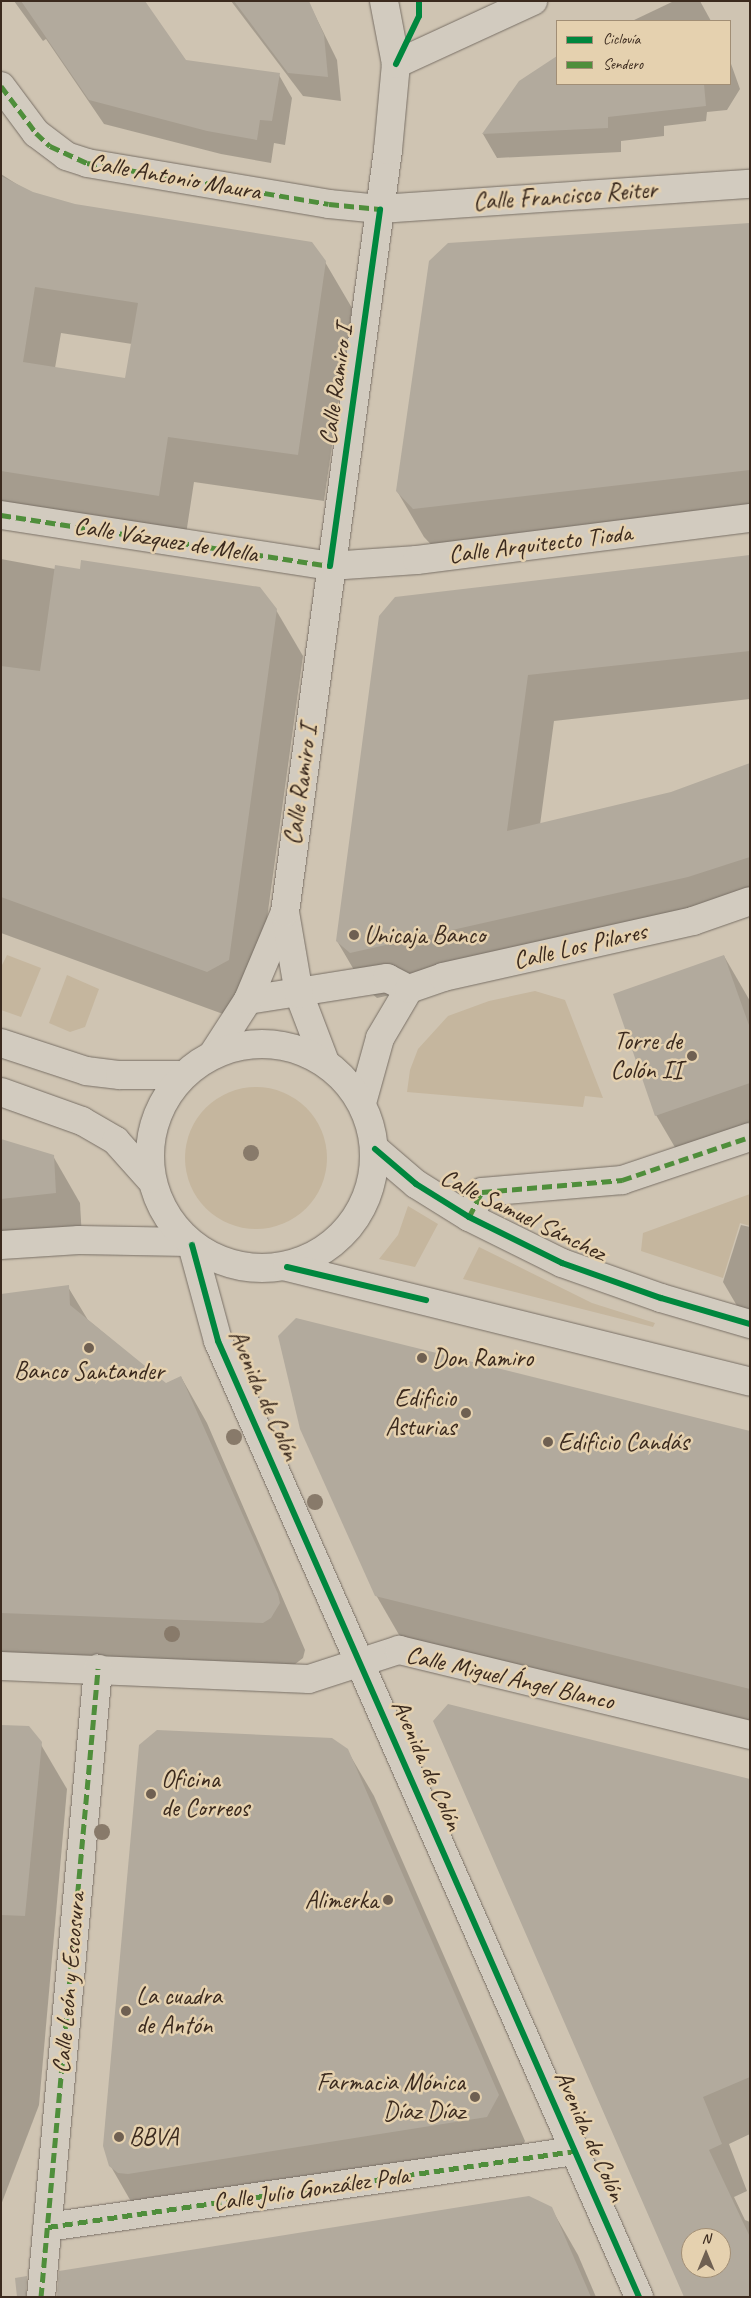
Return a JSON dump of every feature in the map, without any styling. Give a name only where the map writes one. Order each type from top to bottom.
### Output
[{"type":"street","name":"Calle Ramiro I","points":[[213,1054],[248,1000],[285,912],[330,566],[380,209],[396,64],[384,1]]},
{"type":"street","points":[[396,64],[532,1]]},
{"type":"street","name":"Calle Antonio Maura","points":[[1,86],[32,129],[50,146],[87,164],[330,204],[380,209]]},
{"type":"street","name":"Calle Francisco Reiter","points":[[380,209],[750,184]]},
{"type":"street","name":"Calle Vázquez de Mella","points":[[1,515],[330,566]]},
{"type":"street","name":"Calle Arquitecto Tioda","points":[[330,566],[417,560],[750,518]]},
{"type":"street","name":"Calle Los Pilares","points":[[409,989],[443,977],[692,921],[750,901]]},
{"type":"street","name":"Calle Ramiro I","points":[[285,912],[299,994],[325,1062]]},
{"type":"street","points":[[248,1000],[299,994],[387,978],[409,989],[380,1038],[362,1104]]},
{"type":"street","points":[[1,1043],[86,1071],[120,1075],[182,1075]]},
{"type":"street","points":[[287,1267],[324,1251],[353,1224],[371,1188],[375,1149],[362,1104],[347,1081],[325,1062],[290,1046],[251,1043],[213,1054],[182,1075],[160,1106],[149,1142],[150,1179],[164,1214],[190,1244],[221,1262],[254,1269],[287,1267],[750,1382]]},
{"type":"street","points":[[1,1092],[82,1122],[116,1142],[150,1179]]},
{"type":"street","points":[[469,1217],[482,1192],[622,1180],[750,1137]]},
{"type":"street","name":"Calle Samuel Sánchez","points":[[375,1149],[416,1184],[469,1217],[562,1263],[661,1298],[750,1324]]},
{"type":"street","points":[[1,1246],[79,1240],[190,1244]]},
{"type":"street","name":"Avenida de Colón","points":[[190,1244],[218,1340],[639,2297]]},
{"type":"street","name":"Calle Miguel Ángel Blanco","points":[[1,1666],[309,1678],[398,1650],[750,1735]]},
{"type":"street","name":"Calle León y Escosura","points":[[41,2297],[98,1669]]},
{"type":"street","name":"Calle Julio González Pola","points":[[48,2227],[574,2151]]},
{"type":"shaded area","points":[[7,955],[41,968],[21,1017],[1,1010],[1,967]]},
{"type":"shaded area","points":[[67,975],[99,989],[85,1027],[70,1032],[49,1023]]},
{"type":"shaded area","points":[[535,991],[565,1000],[603,1098],[585,1096],[583,1107],[407,1092],[410,1070],[418,1049],[448,1016],[489,1001]]},
{"type":"shaded area","points":[[256,1087],[283,1093],[295,1099],[306,1108],[315,1119],[321,1131],[327,1158],[321,1185],[315,1197],[306,1208],[295,1217],[283,1223],[256,1229],[229,1223],[217,1217],[206,1208],[197,1197],[191,1185],[185,1158],[191,1131],[197,1119],[206,1108],[217,1099],[229,1093]]},
{"type":"shaded area","points":[[750,1194],[750,1226],[740,1223],[723,1278],[641,1251],[643,1233]]},
{"type":"shaded area","points":[[408,1206],[438,1224],[415,1267],[379,1259],[398,1235]]},
{"type":"shaded area","points":[[479,1247],[592,1303],[655,1323],[653,1327],[463,1279]]},
{"type":"building","points":[[21,1],[145,1],[186,60],[280,73],[272,121],[260,120],[257,140],[207,131],[89,100]]},
{"type":"building","points":[[234,1],[309,1],[324,35],[328,77],[288,73]]},
{"type":"building","points":[[556,57],[556,85],[704,85],[706,106],[608,117],[608,128],[482,134],[519,81]]},
{"type":"building","points":[[1,176],[33,192],[75,204],[312,242],[326,261],[298,455],[168,437],[159,496],[1,471]],"holes":[[[35,287],[138,303],[125,378],[23,362]]]},
{"type":"building","points":[[750,223],[750,470],[413,509],[396,491],[429,261],[448,243]]},
{"type":"building","points":[[750,555],[750,651],[528,675],[507,831],[671,792],[750,763],[750,857],[688,877],[350,953],[336,941],[379,616],[395,597]]},
{"type":"building","points":[[81,560],[260,587],[277,609],[229,960],[207,972],[1,897],[1,666],[40,671],[55,565],[80,569]]},
{"type":"building","name":"Torre de Colón II","points":[[724,955],[750,1028],[750,1083],[655,1116],[613,994]]},
{"type":"building","points":[[1,1139],[54,1155],[56,1193],[1,1199]]},
{"type":"building","points":[[69,1285],[70,1305],[166,1383],[181,1376],[278,1594],[280,1603],[271,1618],[263,1623],[1,1613],[1,1294]]},
{"type":"building","points":[[296,1318],[750,1431],[750,1689],[375,1596],[300,1429],[278,1336]]},
{"type":"building","points":[[448,1704],[750,1779],[750,2077],[703,2097],[722,2144],[709,2150],[750,2237],[750,2297],[684,2297],[433,1721]]},
{"type":"building","points":[[1,1725],[29,1726],[42,1742],[25,1916],[1,1915]]},
{"type":"building","points":[[157,1730],[332,1738],[348,1749],[499,2095],[487,2117],[128,2174],[118,2173],[109,2166],[103,2146],[139,1745]]},
{"type":"building","points":[[529,2196],[552,2207],[591,2297],[57,2297],[59,2271]]},
{"type":"building","points":[[27,2276],[26,2297],[17,2297],[15,2278]]},
{"type":"marked path","points":[[1,86],[36,133],[50,146],[87,163],[329,204],[380,209]]},
{"type":"marked path","points":[[1,515],[330,566]]},
{"type":"marked path","points":[[469,1217],[482,1192],[622,1180],[750,1137]]},
{"type":"marked path","points":[[41,2297],[98,1669]]},
{"type":"marked path","points":[[48,2227],[575,2151]]},
{"type":"cycle path","points":[[396,64],[419,16],[419,1]]},
{"type":"cycle path","points":[[330,566],[380,209]]},
{"type":"cycle path","points":[[375,1149],[416,1184],[469,1217],[562,1263],[661,1298],[750,1324]]},
{"type":"cycle path","points":[[192,1245],[218,1341],[639,2297]]},
{"type":"cycle path","points":[[287,1267],[426,1300]]},
{"type":"place","name":"Unicaja Banco","points":[[354,935]]},
{"type":"place","name":"Torre de Colón II","points":[[692,1056]]},
{"type":"place","name":"Banco Santander","points":[[89,1348]]},
{"type":"place","name":"Don Ramiro","points":[[422,1358]]},
{"type":"place","name":"Edificio Asturias","points":[[466,1413]]},
{"type":"place","name":"Edificio Candás","points":[[548,1442]]},
{"type":"place","name":"Oficina de Correos","points":[[151,1794]]},
{"type":"place","name":"Alimerka","points":[[388,1900]]},
{"type":"place","name":"La cuadra de Antón","points":[[126,2011]]},
{"type":"place","name":"Farmacia Mónica Díaz Díaz","points":[[475,2097]]},
{"type":"place","name":"BBVA","points":[[119,2137]]}]
